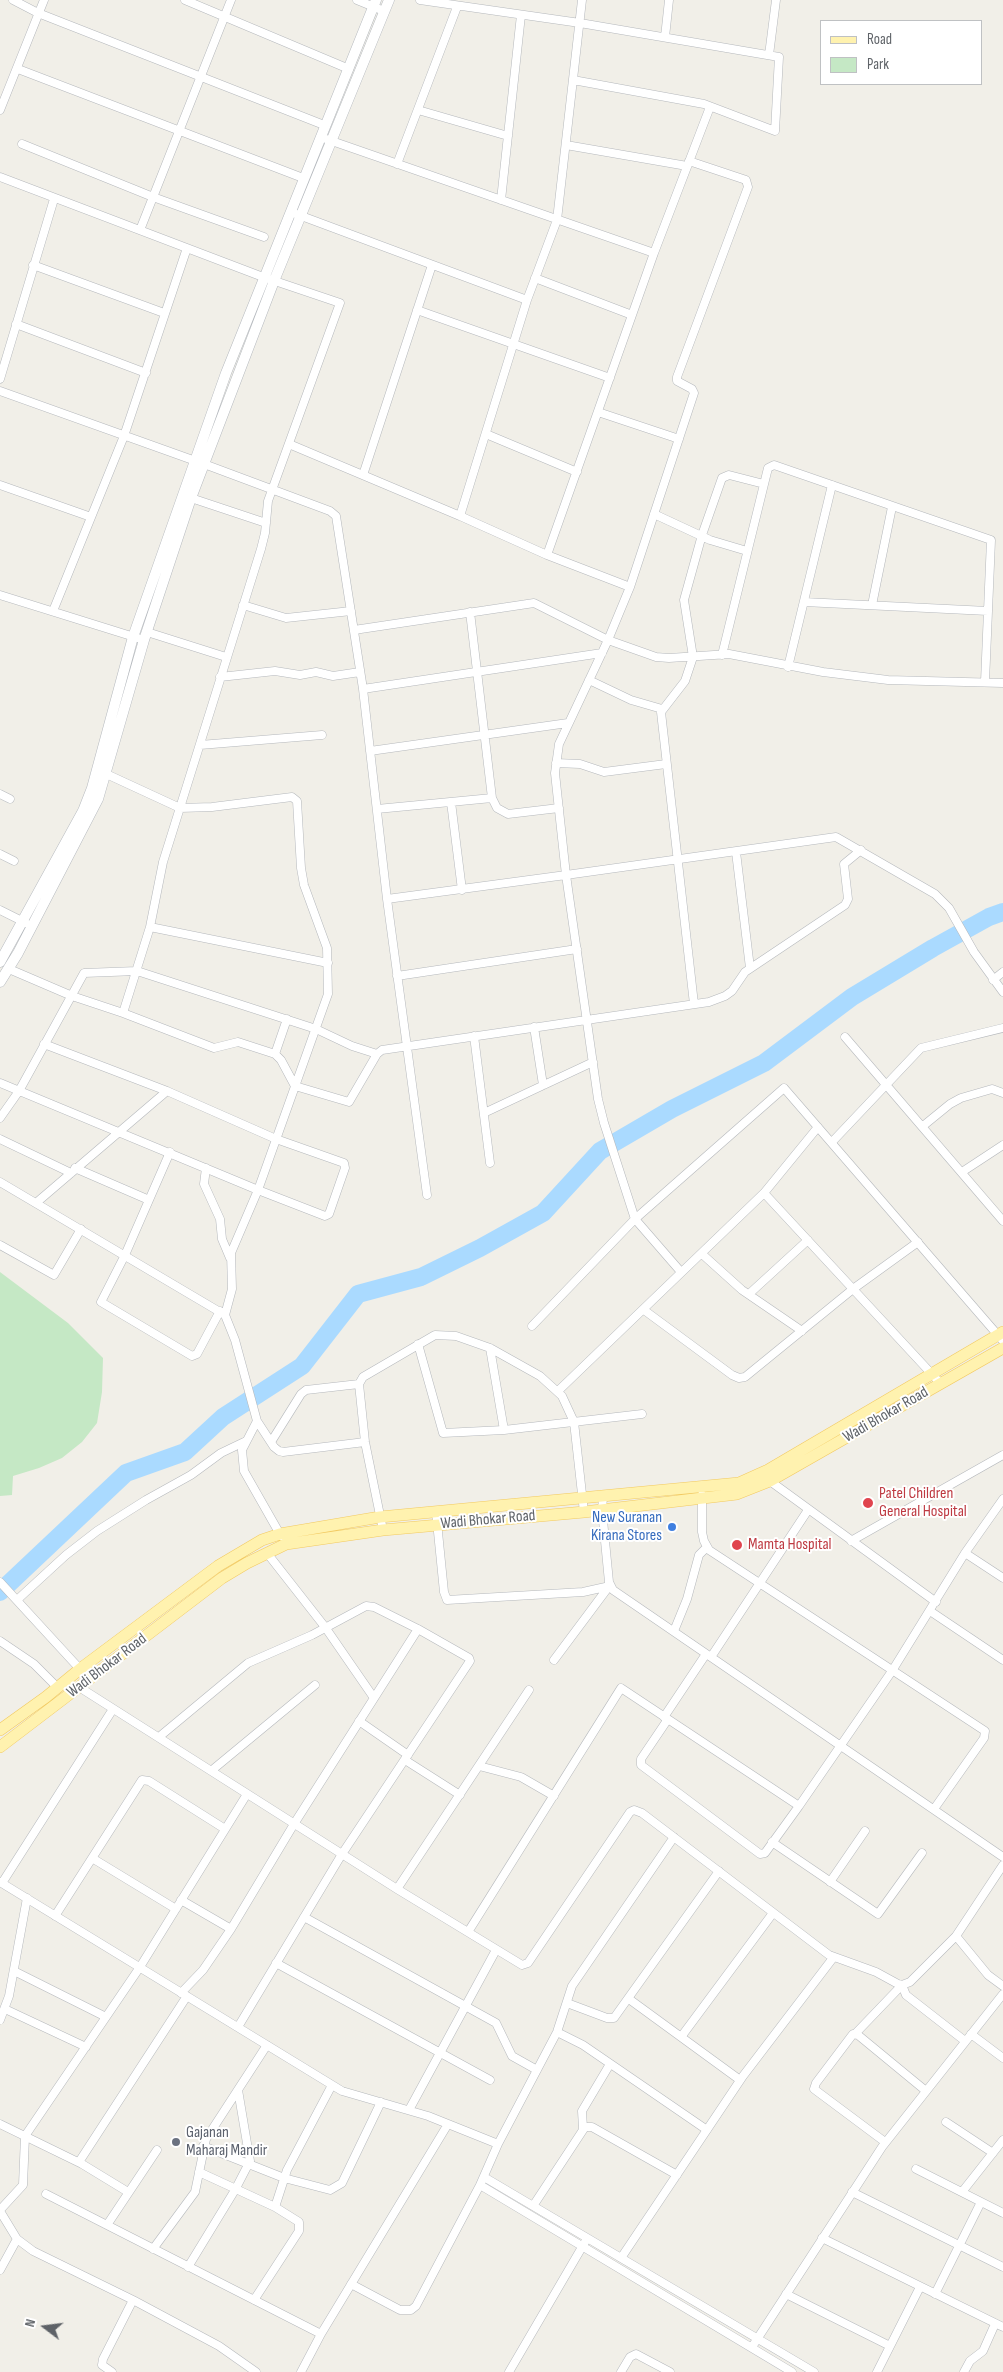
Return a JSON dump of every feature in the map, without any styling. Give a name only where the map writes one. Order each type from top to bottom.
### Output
[{"type":"main road","name":"Wadi Bhokar Road","points":[[0,1747],[222,1578],[267,1552],[286,1544],[383,1530],[602,1510],[701,1494],[739,1483],[758,1475],[1001,1336]]},
{"type":"main road","name":"Wadi Bhokar Road","points":[[0,1730],[218,1566],[247,1548],[280,1534],[380,1517],[603,1497],[737,1494],[770,1481],[1003,1348]]},
{"type":"street","points":[[13,0],[38,13],[324,126]]},
{"type":"street","points":[[0,110],[44,0]]},
{"type":"street","points":[[185,0],[349,69]]},
{"type":"street","points":[[140,230],[230,0]]},
{"type":"street","points":[[357,0],[375,3],[384,11]]},
{"type":"street","points":[[102,772],[133,637],[199,463],[389,0]]},
{"type":"street","points":[[420,0],[457,7],[580,23],[780,58],[775,131],[710,107],[573,80]]},
{"type":"street","points":[[460,516],[527,300],[557,220],[582,0]]},
{"type":"street","points":[[665,37],[669,0]]},
{"type":"street","points":[[769,55],[776,0]]},
{"type":"street","points":[[0,982],[4,966],[83,830],[191,498],[199,463],[263,277],[375,3]]},
{"type":"street","points":[[397,164],[457,7]]},
{"type":"street","points":[[500,200],[521,14]]},
{"type":"street","points":[[18,69],[303,178]]},
{"type":"street","points":[[547,555],[654,253],[710,107]]},
{"type":"street","points":[[418,110],[508,136]]},
{"type":"street","points":[[320,137],[654,253]]},
{"type":"street","points":[[22,144],[153,197],[264,237]]},
{"type":"street","points":[[566,145],[688,164],[746,180],[748,187],[677,377],[677,381],[692,389],[694,393],[630,587],[608,640],[559,744],[555,773],[576,948],[604,1122],[635,1219],[681,1272]]},
{"type":"street","points":[[0,177],[263,277],[340,303],[268,501],[261,549],[163,862],[150,927],[123,1013]]},
{"type":"street","points":[[0,378],[54,199]]},
{"type":"street","points":[[290,212],[527,300]]},
{"type":"street","points":[[53,611],[124,436],[187,248]]},
{"type":"street","points":[[363,475],[432,264]]},
{"type":"street","points":[[33,265],[164,313]]},
{"type":"street","points":[[535,278],[632,315]]},
{"type":"street","points":[[417,310],[610,378]]},
{"type":"street","points":[[16,324],[146,373]]},
{"type":"street","points":[[0,391],[330,511],[336,516],[363,689],[387,899],[427,1196]]},
{"type":"street","points":[[598,412],[679,438]]},
{"type":"street","points":[[486,434],[577,472]]},
{"type":"street","points":[[289,444],[547,555],[630,587]]},
{"type":"street","points":[[722,655],[768,468],[774,465],[991,540],[986,682]]},
{"type":"street","points":[[694,1004],[660,716],[662,709],[685,681],[693,657],[684,606],[702,535],[724,476],[764,484]]},
{"type":"street","points":[[0,485],[91,517]]},
{"type":"street","points":[[788,666],[832,485]]},
{"type":"street","points":[[191,498],[266,522]]},
{"type":"street","points":[[872,605],[892,507]]},
{"type":"street","points":[[654,514],[715,542],[747,551]]},
{"type":"street","points":[[0,595],[133,637],[146,636],[226,657]]},
{"type":"street","points":[[804,602],[988,611]]},
{"type":"street","points":[[354,630],[534,603],[608,640],[656,657],[736,655],[788,666],[888,680],[1003,682]]},
{"type":"street","points":[[243,605],[286,618],[351,612]]},
{"type":"street","points":[[470,612],[492,798],[497,808],[508,814],[559,808]]},
{"type":"street","points":[[363,689],[602,653]]},
{"type":"street","points":[[220,677],[275,671],[300,675],[316,672],[333,676],[360,672]]},
{"type":"street","points":[[589,680],[631,700],[662,709]]},
{"type":"street","points":[[370,751],[568,723]]},
{"type":"street","points":[[200,745],[322,735]]},
{"type":"street","points":[[556,763],[580,764],[604,772],[666,764]]},
{"type":"street","points":[[102,772],[180,808],[212,807],[295,798],[297,801],[300,858],[304,885],[327,948],[328,994],[258,1190],[230,1258]]},
{"type":"street","points":[[0,794],[10,799]]},
{"type":"street","points":[[377,809],[492,798]]},
{"type":"street","points":[[451,802],[462,890]]},
{"type":"street","points":[[387,899],[836,837],[935,894],[950,908],[974,952],[1003,992]]},
{"type":"street","points":[[4,966],[72,996],[123,1013],[214,1048],[238,1042],[275,1054],[281,1060],[295,1086],[349,1102],[377,1054],[382,1050],[694,1004],[725,996],[732,991],[741,977],[750,968],[845,906],[848,899],[844,864],[861,850]]},
{"type":"street","points":[[736,852],[750,968]]},
{"type":"street","points":[[0,854],[14,861]]},
{"type":"street","points":[[0,910],[28,924]]},
{"type":"street","points":[[150,927],[328,963]]},
{"type":"street","points":[[397,976],[576,948]]},
{"type":"street","points":[[0,1118],[19,1091],[84,973],[137,971],[316,1029],[352,1046],[377,1054]]},
{"type":"street","points":[[993,980],[1003,972]]},
{"type":"street","points":[[275,1054],[287,1019]]},
{"type":"street","points":[[534,1027],[543,1085]]},
{"type":"street","points":[[832,1142],[921,1048],[1003,1028]]},
{"type":"street","points":[[474,1036],[490,1163]]},
{"type":"street","points":[[845,1037],[1002,1220]]},
{"type":"street","points":[[0,1083],[258,1190],[327,1216],[346,1168],[344,1164],[276,1140],[167,1091],[44,1044]]},
{"type":"street","points":[[484,1113],[593,1062]]},
{"type":"street","points":[[532,1326],[635,1219],[784,1088],[1001,1336]]},
{"type":"street","points":[[923,1126],[950,1104],[961,1098],[992,1089],[1003,1093]]},
{"type":"street","points":[[36,1203],[167,1091]]},
{"type":"street","points":[[558,1391],[764,1193],[818,1127]]},
{"type":"street","points":[[0,1139],[149,1200]]},
{"type":"street","points":[[962,1172],[1003,1145]]},
{"type":"street","points":[[170,1152],[125,1255],[102,1299],[102,1305],[192,1356],[197,1354],[223,1313],[232,1289],[230,1258],[222,1239],[220,1219],[204,1184],[206,1168]]},
{"type":"street","points":[[0,1182],[223,1313],[236,1340],[257,1419],[271,1442],[283,1452],[365,1442]]},
{"type":"street","points":[[764,1193],[941,1384]]},
{"type":"street","points":[[0,1245],[54,1275],[81,1229]]},
{"type":"street","points":[[749,1294],[808,1240]]},
{"type":"street","points":[[644,1310],[739,1378],[745,1377],[853,1289],[918,1242]]},
{"type":"street","points":[[702,1254],[749,1294],[802,1331]]},
{"type":"street","points":[[383,1530],[365,1442],[358,1384],[363,1377],[436,1335],[456,1336],[490,1348],[540,1376],[558,1391],[574,1422],[584,1512]]},
{"type":"street","points":[[418,1344],[443,1433],[504,1430],[642,1414]]},
{"type":"street","points":[[490,1348],[504,1430]]},
{"type":"street","points":[[271,1442],[301,1394],[306,1390],[358,1384]]},
{"type":"street","points":[[257,1419],[244,1442],[242,1456],[244,1471],[286,1544]]},
{"type":"street","points":[[17,1600],[66,1555],[97,1531],[146,1500],[191,1475],[221,1453],[244,1442]]},
{"type":"street","points":[[851,1541],[1003,1455]]},
{"type":"street","points":[[770,1481],[936,1602]]},
{"type":"street","points":[[701,1494],[702,1532],[707,1547],[759,1585],[985,1731],[984,1738],[934,1809]]},
{"type":"street","points":[[554,1660],[608,1588],[602,1510],[603,1497]]},
{"type":"street","points":[[808,1510],[759,1585],[708,1655],[641,1759],[641,1765],[760,1854],[765,1853],[799,1806],[892,1670],[930,1612],[965,1553],[1003,1499]]},
{"type":"street","points":[[436,1512],[444,1592],[447,1600],[583,1592],[608,1588],[674,1631],[839,1747],[934,1809],[1003,1858]]},
{"type":"street","points":[[674,1631],[687,1599],[699,1555],[707,1547]]},
{"type":"street","points":[[267,1552],[325,1626],[374,1698]]},
{"type":"street","points":[[965,1553],[1003,1578]]},
{"type":"street","points":[[0,1582],[90,1680]]},
{"type":"street","points":[[159,1737],[248,1663],[312,1636],[325,1626],[370,1606],[418,1629],[469,1658],[470,1661],[342,1854],[238,2027]]},
{"type":"street","points":[[930,1612],[1003,1660]]},
{"type":"street","points":[[79,2162],[184,1994],[231,1929],[294,1824],[418,1629]]},
{"type":"street","points":[[0,1641],[34,1664],[58,1688]]},
{"type":"street","points":[[211,1771],[315,1685]]},
{"type":"street","points":[[79,1687],[397,1889],[522,1965],[528,1963],[630,1812],[638,1810],[833,1958],[876,1972],[902,1986],[906,1995],[965,2041]]},
{"type":"street","points":[[468,1932],[621,1688],[799,1806]]},
{"type":"street","points":[[397,1889],[530,1690]]},
{"type":"street","points":[[113,1709],[1,1882],[342,2091],[409,2110],[498,2144]]},
{"type":"street","points":[[359,1721],[460,1795]]},
{"type":"street","points":[[479,1766],[521,1777],[554,1796]]},
{"type":"street","points":[[55,1916],[142,1780],[149,1781],[225,1829]]},
{"type":"street","points":[[247,1794],[140,1967],[25,2136],[23,2185],[0,2210],[18,2239],[33,2251],[133,2300],[219,2346],[256,2372]]},
{"type":"street","points":[[830,1882],[865,1831]]},
{"type":"street","points":[[351,2284],[400,2310],[411,2310],[416,2306],[480,2185],[498,2144],[557,2032],[572,1986],[674,1838]]},
{"type":"street","points":[[772,1842],[878,1914],[922,1853]]},
{"type":"street","points":[[92,1858],[176,1909]]},
{"type":"street","points":[[885,2142],[814,2090],[816,2083],[853,2034],[902,1986],[910,1982],[956,1936],[1003,1866]]},
{"type":"street","points":[[566,2003],[611,2019],[617,2015],[719,1871]]},
{"type":"street","points":[[0,2020],[5,2009],[14,1971],[27,1898]]},
{"type":"street","points":[[181,1900],[231,1929]]},
{"type":"street","points":[[681,2037],[773,1913]]},
{"type":"street","points":[[304,1917],[496,2023],[512,2056],[537,2070]]},
{"type":"street","points":[[956,1936],[988,1975],[1003,1986]]},
{"type":"street","points":[[409,2110],[496,1950]]},
{"type":"street","points":[[621,2258],[740,2080],[833,1958]]},
{"type":"street","points":[[276,1963],[490,2080]]},
{"type":"street","points":[[14,1971],[106,2017]]},
{"type":"street","points":[[752,2347],[885,2142],[1003,1994]]},
{"type":"street","points":[[628,1999],[740,2080]]},
{"type":"street","points":[[5,2009],[86,2047]]},
{"type":"street","points":[[557,2032],[583,2045],[707,2130]]},
{"type":"street","points":[[855,2034],[926,2091]]},
{"type":"street","points":[[971,2034],[1003,2058]]},
{"type":"street","points":[[153,2249],[195,2192],[203,2146],[267,2045]]},
{"type":"street","points":[[533,2206],[582,2128],[583,2109],[610,2064]]},
{"type":"street","points":[[275,2207],[284,2178],[332,2085]]},
{"type":"street","points":[[188,2267],[236,2190],[249,2164],[250,2158],[238,2090]]},
{"type":"street","points":[[203,2146],[284,2178],[326,2190],[335,2189],[339,2186],[381,2102]]},
{"type":"street","points":[[946,2122],[993,2153]]},
{"type":"street","points":[[0,2124],[79,2162],[128,2192]]},
{"type":"street","points":[[301,2372],[321,2334],[448,2124]]},
{"type":"street","points":[[582,2128],[592,2128],[677,2175]]},
{"type":"street","points":[[962,2192],[1003,2140]]},
{"type":"street","points":[[106,2225],[157,2150]]},
{"type":"street","points":[[916,2169],[1003,2213]]},
{"type":"street","points":[[199,2172],[275,2207],[296,2220],[300,2226],[254,2300]]},
{"type":"street","points":[[484,2176],[792,2372]]},
{"type":"street","points":[[480,2185],[585,2242],[621,2258],[814,2372]]},
{"type":"street","points":[[852,2192],[1003,2268]]},
{"type":"street","points":[[46,2194],[321,2334]]},
{"type":"street","points":[[934,2294],[981,2202]]},
{"type":"street","points":[[822,2238],[1003,2327]]},
{"type":"street","points":[[0,2270],[18,2239]]},
{"type":"street","points":[[521,2372],[511,2370],[585,2242]]},
{"type":"street","points":[[877,2372],[920,2287]]},
{"type":"street","points":[[786,2294],[890,2346]]},
{"type":"street","points":[[112,2372],[102,2365],[103,2359],[133,2300]]},
{"type":"street","points":[[964,2372],[970,2362],[984,2351],[995,2324]]},
{"type":"street","points":[[621,2372],[630,2357],[636,2354],[670,2372]]},
{"type":"street","points":[[796,2372],[800,2364]]},
{"type":"green space","points":[[0,1272],[68,1323],[103,1358],[102,1392],[97,1423],[82,1442],[62,1458],[13,1476],[12,1495],[0,1496]]},
{"type":"waterway","points":[[0,1592],[126,1473],[185,1452],[223,1417],[302,1366],[358,1294],[421,1277],[480,1248],[543,1213],[600,1151],[672,1109],[764,1063],[852,997],[933,948],[989,917],[1003,912]]},
{"type":"place","name":"Patel Children General Hospital","points":[[868,1503]]},
{"type":"place","name":"New Suranan Kirana Stores","points":[[672,1527]]},
{"type":"place","name":"Mamta Hospital","points":[[737,1545]]},
{"type":"place","name":"Gajanan Maharaj Mandir","points":[[176,2142]]}]
